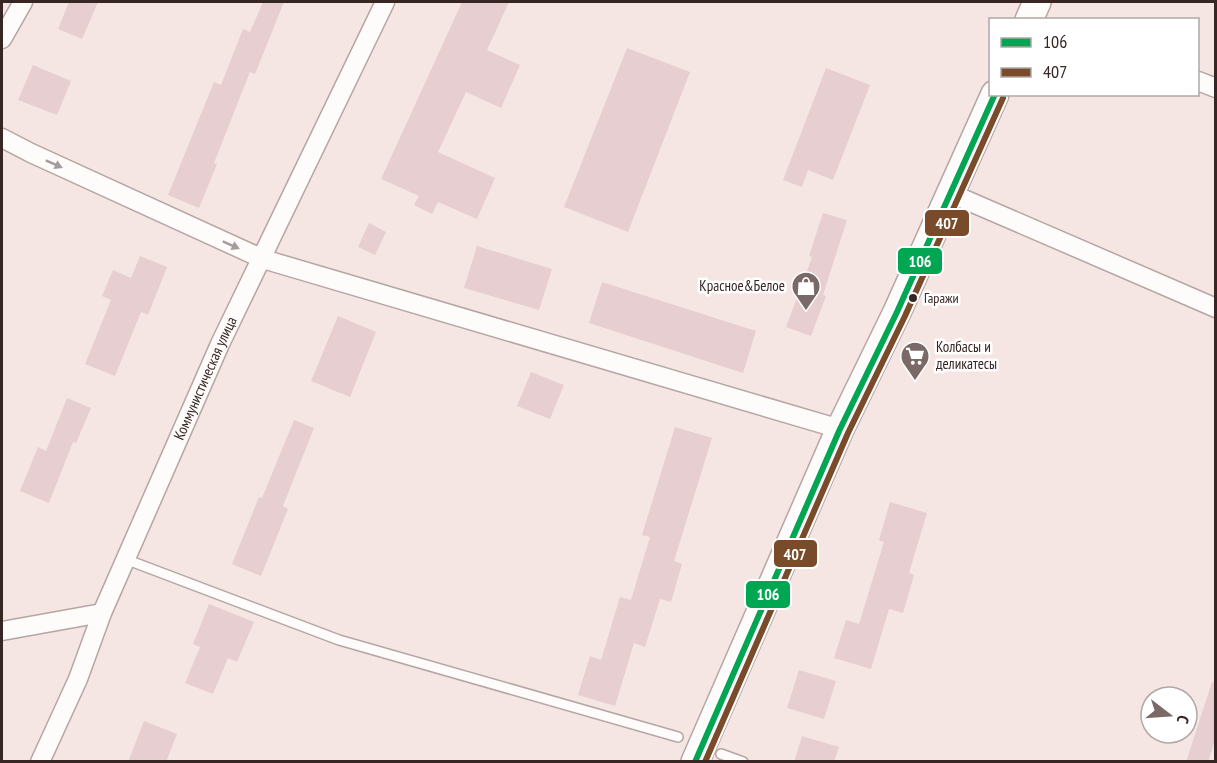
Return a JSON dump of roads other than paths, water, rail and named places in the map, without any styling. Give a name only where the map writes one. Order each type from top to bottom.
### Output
[{"type":"main road","points":[[1029,18],[1037,2]]},
{"type":"main road","points":[[695,762],[840,429],[952,194],[994,96]]},
{"type":"street","points":[[2,39],[23,2]]},
{"type":"street","name":"Коммунистическая улица","points":[[40,762],[78,679],[125,559],[220,344],[385,2]]},
{"type":"street","points":[[1199,82],[1215,88]]},
{"type":"street","points":[[2,138],[262,259],[840,429]]},
{"type":"street","points":[[952,194],[1215,308]]},
{"type":"street","points":[[2,631],[102,613]]},
{"type":"lane","points":[[125,559],[339,640],[678,737]]},
{"type":"lane","points":[[721,754],[743,762]]},
{"type":"place","name":"Гаражи","points":[[913,298]]},
{"type":"place","name":"Красное&Белое","points":[[806,312]]},
{"type":"place","name":"Колбасы и деликатесы","points":[[915,382]]}]
